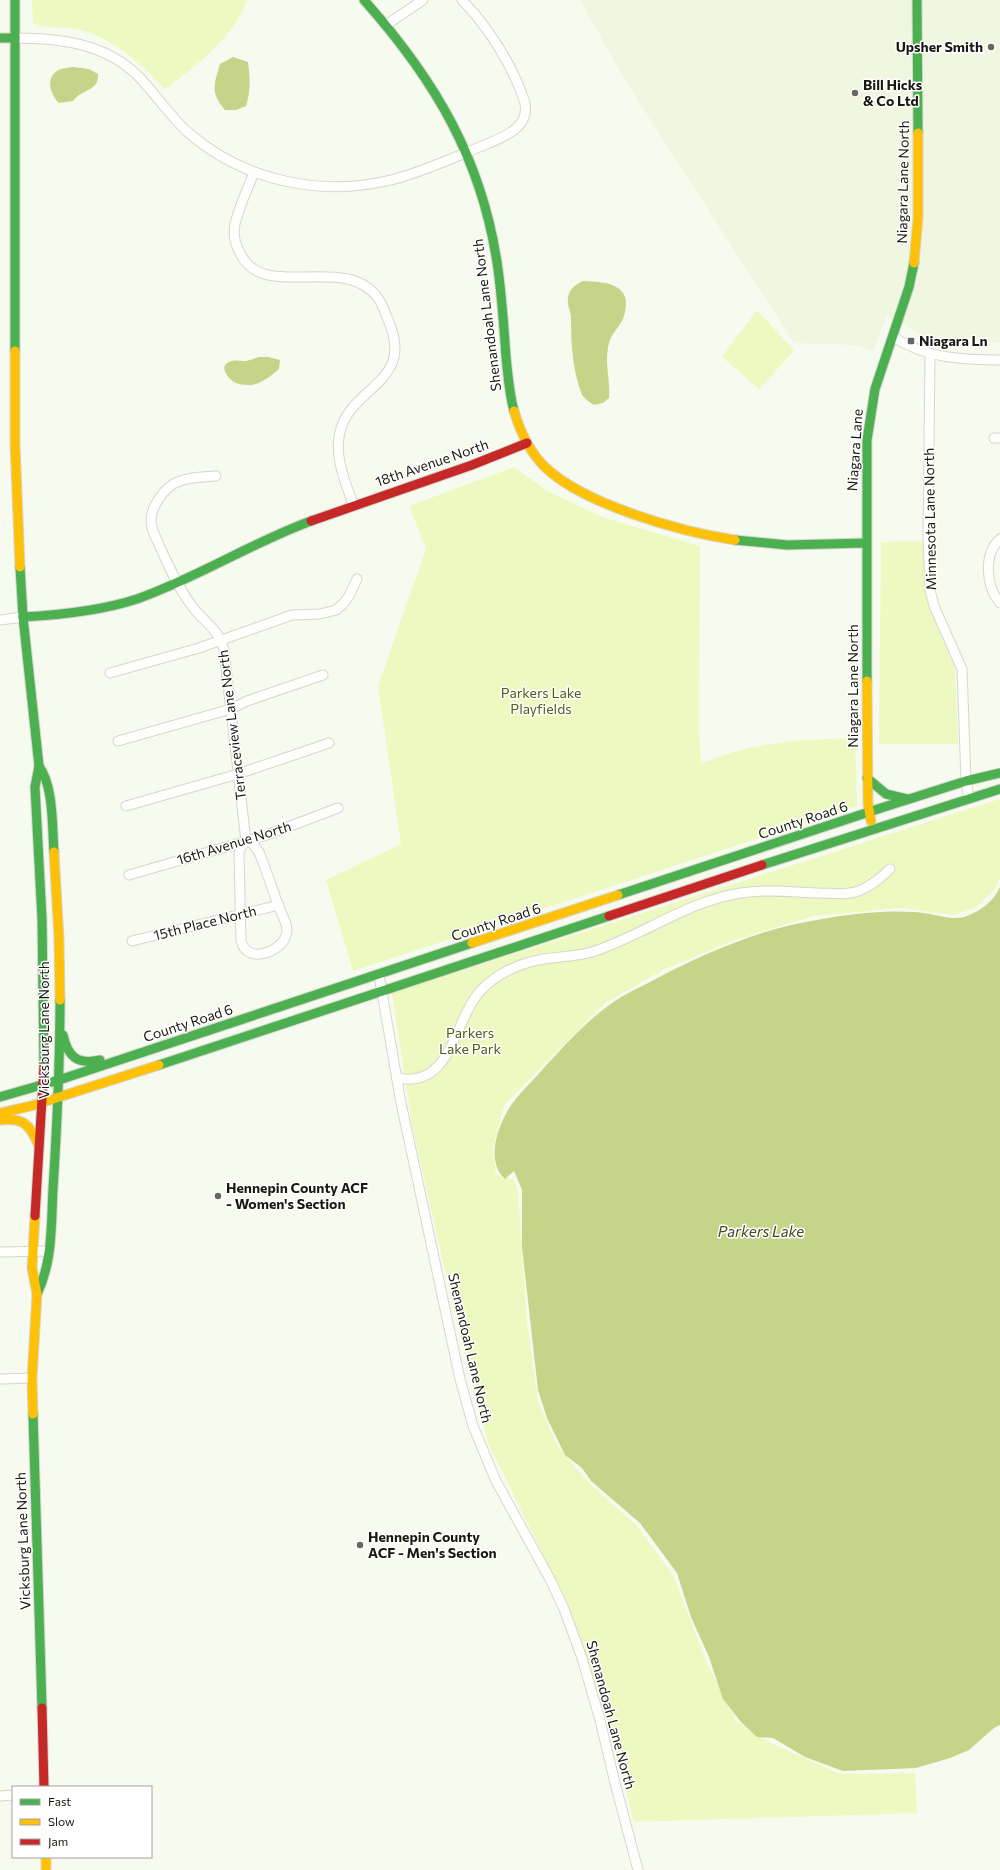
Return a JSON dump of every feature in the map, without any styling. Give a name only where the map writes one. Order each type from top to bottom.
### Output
[{"type":"main road","name":"Vicksburg Lane North","points":[[15,0],[17,531],[23,617],[39,766],[35,787],[42,919],[43,1085],[33,1274],[37,1294],[32,1378],[44,1786]]},
{"type":"main road","name":"Shenandoah Lane North","points":[[364,0],[386,25],[431,86],[450,117],[466,152],[489,219],[496,255],[510,395],[515,417],[527,443]]},
{"type":"main road","name":"Niagara Lane North","points":[[893,337],[909,287],[917,240],[917,0]]},
{"type":"main road","points":[[0,38],[15,38]]},
{"type":"main road","name":"Niagara Lane","points":[[866,543],[866,458],[869,419],[875,389],[893,337]]},
{"type":"main road","points":[[527,443],[537,458],[564,482],[594,498],[663,524],[698,534],[771,544],[866,543]]},
{"type":"main road","name":"18th Avenue North","points":[[23,617],[73,613],[105,608],[136,599],[177,582],[248,548],[353,504],[453,473],[527,443]]},
{"type":"main road","name":"Niagara Lane North","points":[[866,543],[867,778],[869,813],[872,828]]},
{"type":"main road","name":"Vicksburg Lane North","points":[[37,1294],[45,1278],[49,1251],[59,1080],[57,904],[48,785],[44,773],[39,766]]},
{"type":"main road","name":"County Road 6","points":[[0,1097],[59,1080],[966,781],[1000,773]]},
{"type":"main road","points":[[867,778],[886,794],[910,800]]},
{"type":"main road","name":"County Road 6","points":[[0,1113],[58,1098],[872,828],[1000,789]]},
{"type":"main road","points":[[59,1016],[66,1049],[80,1062],[93,1062],[151,1044],[172,1043]]},
{"type":"main road","points":[[0,1120],[16,1119],[24,1122],[31,1129],[40,1148]]},
{"type":"main road","points":[[46,1858],[46,1870]]},
{"type":"street","points":[[386,25],[423,0]]},
{"type":"street","points":[[15,38],[63,40],[102,52],[136,74],[174,118],[191,134],[212,150],[254,172],[286,181],[312,186],[338,187],[364,185],[398,178],[493,142],[517,128],[523,120],[525,104],[505,60],[490,36],[462,0]]},
{"type":"street","points":[[254,172],[235,224],[236,245],[248,264],[257,271],[267,275],[340,277],[356,281],[369,288],[378,298],[394,335],[395,348],[389,372],[350,410],[340,430],[338,442],[340,463],[353,504]]},
{"type":"street","points":[[893,337],[906,346],[930,354],[965,359],[1000,360]]},
{"type":"street","name":"Minnesota Lane North","points":[[930,354],[928,536],[930,590],[934,606],[962,669],[966,781],[969,798]]},
{"type":"street","name":"Terraceview Lane North","points":[[216,476],[179,481],[167,489],[153,510],[151,527],[177,582],[191,605],[215,630],[221,640],[224,650],[246,842]]},
{"type":"street","points":[[1000,539],[994,544],[989,553],[989,561],[990,583],[994,597],[1000,604]]},
{"type":"street","points":[[110,673],[179,654],[292,615],[320,614],[336,610],[349,596],[357,580]]},
{"type":"street","name":"18th Avenue North","points":[[0,620],[23,617]]},
{"type":"street","points":[[118,741],[230,709],[247,701],[323,675]]},
{"type":"street","points":[[126,806],[238,774],[329,743]]},
{"type":"street","name":"16th Avenue North","points":[[129,875],[246,842],[338,808]]},
{"type":"street","points":[[246,842],[252,843],[257,847],[279,905],[287,932],[281,946],[259,954],[252,955],[246,952],[242,948],[241,941],[239,853],[241,847],[246,842]]},
{"type":"street","points":[[397,1078],[405,1080],[424,1076],[437,1068],[447,1055],[466,1012],[477,994],[491,981],[509,970],[536,961],[594,951],[688,909],[719,898],[741,893],[767,891],[843,894],[860,891],[879,880],[890,869]]},
{"type":"street","name":"15th Place North","points":[[132,941],[240,916],[279,905]]},
{"type":"street","name":"Shenandoah Lane North","points":[[379,975],[397,1078],[460,1379],[473,1426],[496,1481],[551,1581],[564,1609],[582,1658],[600,1720],[638,1870]]},
{"type":"street","points":[[0,1252],[49,1251]]},
{"type":"street","points":[[0,1379],[32,1378]]},
{"type":"street","points":[[0,1796],[12,1795]]},
{"type":"shaded area","points":[[580,0],[1000,0],[1000,343],[929,339],[887,316],[873,351],[855,345],[794,343],[628,85]]},
{"type":"green space","points":[[32,0],[247,0],[242,13],[234,26],[213,50],[165,89],[138,63],[118,47],[96,35],[84,31],[33,23]]},
{"type":"green space","points":[[757,310],[794,351],[759,389],[722,357]]},
{"type":"green space","name":"Parkers Lake Playfields","points":[[514,467],[549,492],[605,518],[700,546],[699,729],[701,764],[721,756],[772,744],[806,740],[855,739],[857,806],[353,971],[326,880],[401,844],[378,686],[426,549],[409,506]]},
{"type":"green space","points":[[923,541],[925,594],[955,668],[958,744],[879,744],[881,542]]},
{"type":"green space","name":"Parkers Lake Park","points":[[1000,799],[1000,877],[995,889],[975,908],[954,915],[900,908],[814,916],[734,940],[663,970],[605,1003],[504,1105],[493,1149],[496,1175],[514,1180],[518,1192],[527,1322],[538,1402],[557,1445],[585,1479],[636,1525],[673,1575],[707,1663],[737,1722],[775,1745],[840,1774],[915,1773],[917,1813],[634,1822],[607,1718],[573,1616],[488,1443],[462,1344],[413,1130],[392,993]]},
{"type":"water","points":[[233,57],[248,62],[250,79],[249,95],[246,106],[236,110],[225,110],[220,104],[215,93],[215,83],[220,64]]},
{"type":"water","points":[[73,67],[89,69],[98,74],[98,80],[93,87],[80,94],[73,101],[59,103],[50,87],[51,78],[53,74],[59,70]]},
{"type":"water","points":[[583,281],[601,282],[616,287],[622,291],[625,297],[626,305],[623,319],[611,337],[608,347],[607,362],[609,398],[603,403],[594,405],[582,395],[576,376],[572,346],[571,316],[568,302],[571,289]]},
{"type":"water","points":[[259,357],[268,357],[280,360],[279,369],[270,377],[259,383],[252,385],[238,384],[231,380],[225,372],[225,366],[230,361],[246,361]]},
{"type":"water","name":"Parkers Lake","points":[[1000,887],[1000,1725],[994,1728],[969,1750],[950,1758],[916,1768],[843,1771],[805,1757],[773,1738],[757,1737],[741,1722],[723,1699],[709,1657],[691,1617],[677,1573],[640,1523],[591,1481],[582,1468],[565,1455],[547,1418],[538,1390],[522,1247],[522,1190],[514,1171],[505,1179],[498,1170],[495,1160],[497,1136],[506,1113],[519,1095],[562,1048],[596,1015],[623,996],[710,952],[752,936],[795,924],[853,914],[877,912],[920,912],[961,918],[972,914],[991,901]]},
{"type":"traffic: fast","points":[[15,0],[15,351]]},
{"type":"traffic: fast","points":[[364,0],[390,30],[434,92],[452,124],[468,158],[481,193],[491,230],[498,269],[508,377],[514,411]]},
{"type":"traffic: fast","points":[[917,0],[918,133]]},
{"type":"traffic: fast","points":[[0,38],[15,38]]},
{"type":"traffic: fast","points":[[867,681],[867,440],[875,389],[909,287],[914,263]]},
{"type":"traffic: fast","points":[[23,617],[80,612],[109,607],[137,599],[159,591],[311,521]]},
{"type":"traffic: fast","points":[[735,540],[787,545],[866,543]]},
{"type":"traffic: fast","points":[[20,567],[23,617],[39,766],[35,787],[42,919],[44,1065]]},
{"type":"traffic: fast","points":[[39,766],[44,775],[50,796],[54,852]]},
{"type":"traffic: fast","points":[[618,895],[881,808],[966,781],[1000,773]]},
{"type":"traffic: fast","points":[[867,778],[886,794],[907,799]]},
{"type":"traffic: fast","points":[[762,865],[1000,789]]},
{"type":"traffic: fast","points":[[159,1065],[609,916]]},
{"type":"traffic: fast","points":[[0,1097],[59,1080],[472,943]]},
{"type":"traffic: fast","points":[[37,1294],[49,1256],[58,1094],[60,1000]]},
{"type":"traffic: fast","points":[[63,1035],[68,1049],[75,1058],[85,1061],[100,1060]]},
{"type":"traffic: fast","points":[[33,1414],[42,1708]]},
{"type":"traffic: slow","points":[[914,263],[918,218],[918,133]]},
{"type":"traffic: slow","points":[[15,351],[15,444],[20,567]]},
{"type":"traffic: slow","points":[[514,411],[519,426],[534,454],[544,466],[561,480],[607,504],[634,514],[688,530],[735,540]]},
{"type":"traffic: slow","points":[[867,681],[868,804],[871,821]]},
{"type":"traffic: slow","points":[[54,852],[59,939],[60,1000]]},
{"type":"traffic: slow","points":[[472,943],[618,895]]},
{"type":"traffic: slow","points":[[0,1113],[31,1106],[159,1065]]},
{"type":"traffic: slow","points":[[0,1120],[8,1119],[21,1121],[29,1128],[39,1146]]},
{"type":"traffic: slow","points":[[33,1414],[32,1378],[37,1294],[32,1268],[35,1216]]},
{"type":"traffic: slow","points":[[46,1858],[46,1870]]},
{"type":"traffic: jam","points":[[311,521],[472,465],[527,443]]},
{"type":"traffic: jam","points":[[609,916],[762,865]]},
{"type":"traffic: jam","points":[[35,1216],[44,1065]]},
{"type":"traffic: jam","points":[[42,1708],[44,1786]]},
{"type":"place","name":"Upsher Smith","points":[[991,47]]},
{"type":"place","name":"Bill Hicks & Co Ltd","points":[[855,93]]},
{"type":"place","name":"Niagara Ln","points":[[911,341]]},
{"type":"place","name":"Hennepin County ACF - Women's Section","points":[[218,1196]]},
{"type":"place","name":"Hennepin County ACF - Men's Section","points":[[360,1545]]}]
